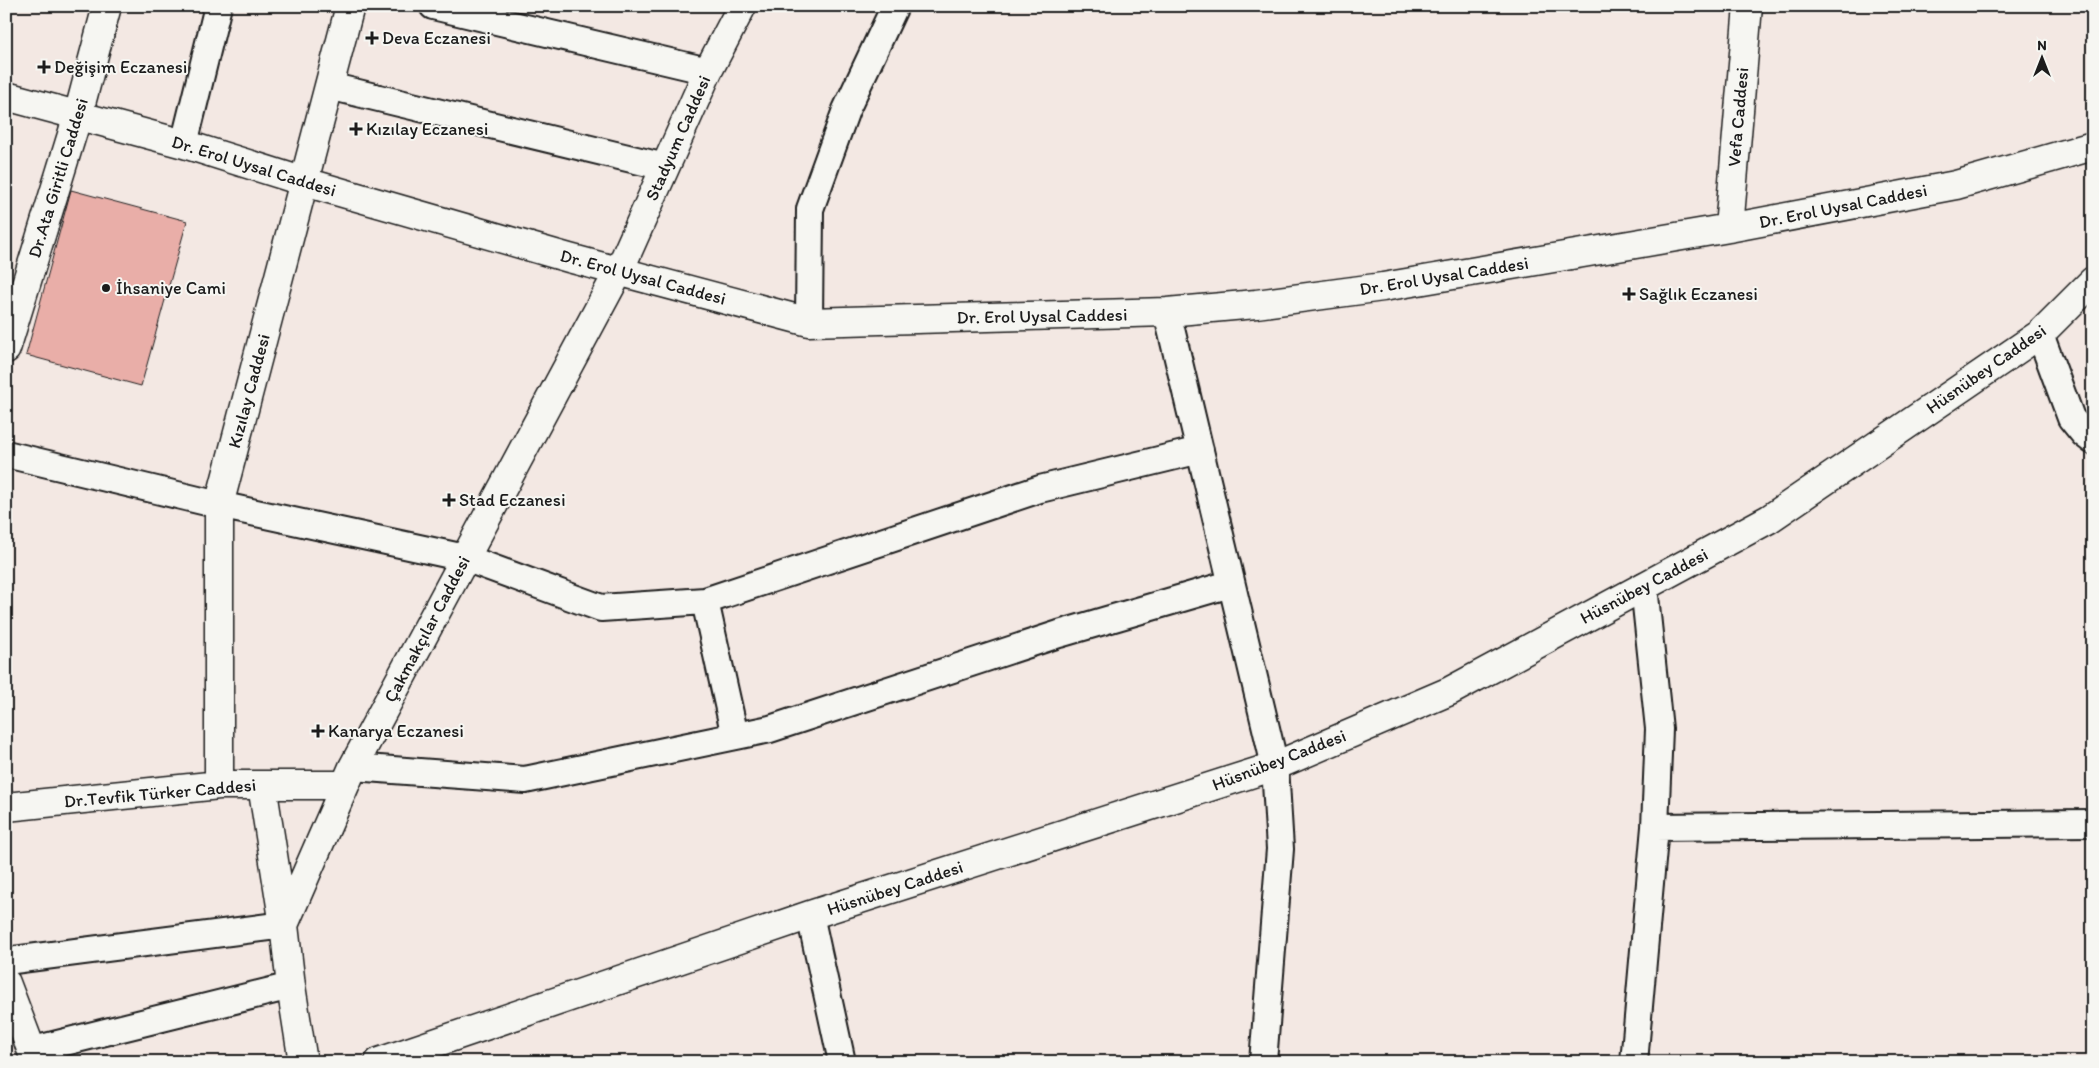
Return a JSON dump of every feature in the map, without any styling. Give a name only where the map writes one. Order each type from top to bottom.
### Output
[{"type":"street","name":"Dr.Ata Giritli Caddesi","points":[[6,349],[78,115],[106,6]]},
{"type":"street","points":[[184,144],[218,6]]},
{"type":"street","name":"Kızılay Caddesi","points":[[219,785],[218,505],[305,182],[350,6]]},
{"type":"street","points":[[433,6],[708,71]]},
{"type":"street","name":"Stadyum Caddesi","points":[[619,271],[708,71],[742,6]]},
{"type":"street","points":[[810,322],[810,209],[846,110],[895,6]]},
{"type":"street","name":"Vefa Caddesi","points":[[1729,228],[1748,6]]},
{"type":"street","points":[[329,86],[665,167]]},
{"type":"street","name":"Dr. Erol Uysal Caddesi","points":[[6,96],[184,144],[305,182],[568,258],[810,322],[1167,312],[1256,304],[1382,287],[1729,228],[1956,185],[2093,146]]},
{"type":"street","name":"Çakmakçılar Caddesi","points":[[302,1062],[284,925],[349,776],[619,271]]},
{"type":"street","name":"Hüsnübey Caddesi","points":[[379,1062],[810,915],[1275,766],[1450,691],[1769,519],[2040,334],[2093,281]]},
{"type":"street","points":[[1167,312],[1230,584],[1275,766],[1280,849],[1263,1062]]},
{"type":"street","points":[[2040,334],[2071,418],[2084,434],[2093,441]]},
{"type":"street","points":[[6,454],[218,505],[465,558],[601,608],[704,601],[1040,489],[1200,450]]},
{"type":"street","points":[[349,776],[525,780],[770,729],[1060,634],[1230,584]]},
{"type":"street","points":[[1634,1062],[1655,828],[1659,729],[1644,586]]},
{"type":"street","points":[[704,601],[735,736]]},
{"type":"street","name":"Dr.Tevfik Türker Caddesi","points":[[6,807],[219,785],[262,785],[349,776]]},
{"type":"street","points":[[6,961],[284,925],[262,785]]},
{"type":"street","points":[[1655,828],[2093,823]]},
{"type":"street","points":[[810,915],[842,1062]]},
{"type":"street","points":[[6,983],[34,1056],[291,986]]},
{"type":"building","name":"İhsaniye Cami","points":[[71,190],[187,221],[141,386],[26,355]]},
{"type":"building","points":[[6,1037],[13,1062],[6,1062]]},
{"type":"place","name":"Deva Eczanesi","points":[[372,38]]},
{"type":"place","name":"Değişim Eczanesi","points":[[44,67]]},
{"type":"place","name":"Kızılay Eczanesi","points":[[356,129]]},
{"type":"place","name":"İhsaniye Cami","points":[[106,288]]},
{"type":"place","name":"Sağlık Eczanesi","points":[[1629,294]]},
{"type":"place","name":"Stad Eczanesi","points":[[449,500]]},
{"type":"place","name":"Kanarya Eczanesi","points":[[318,731]]}]
